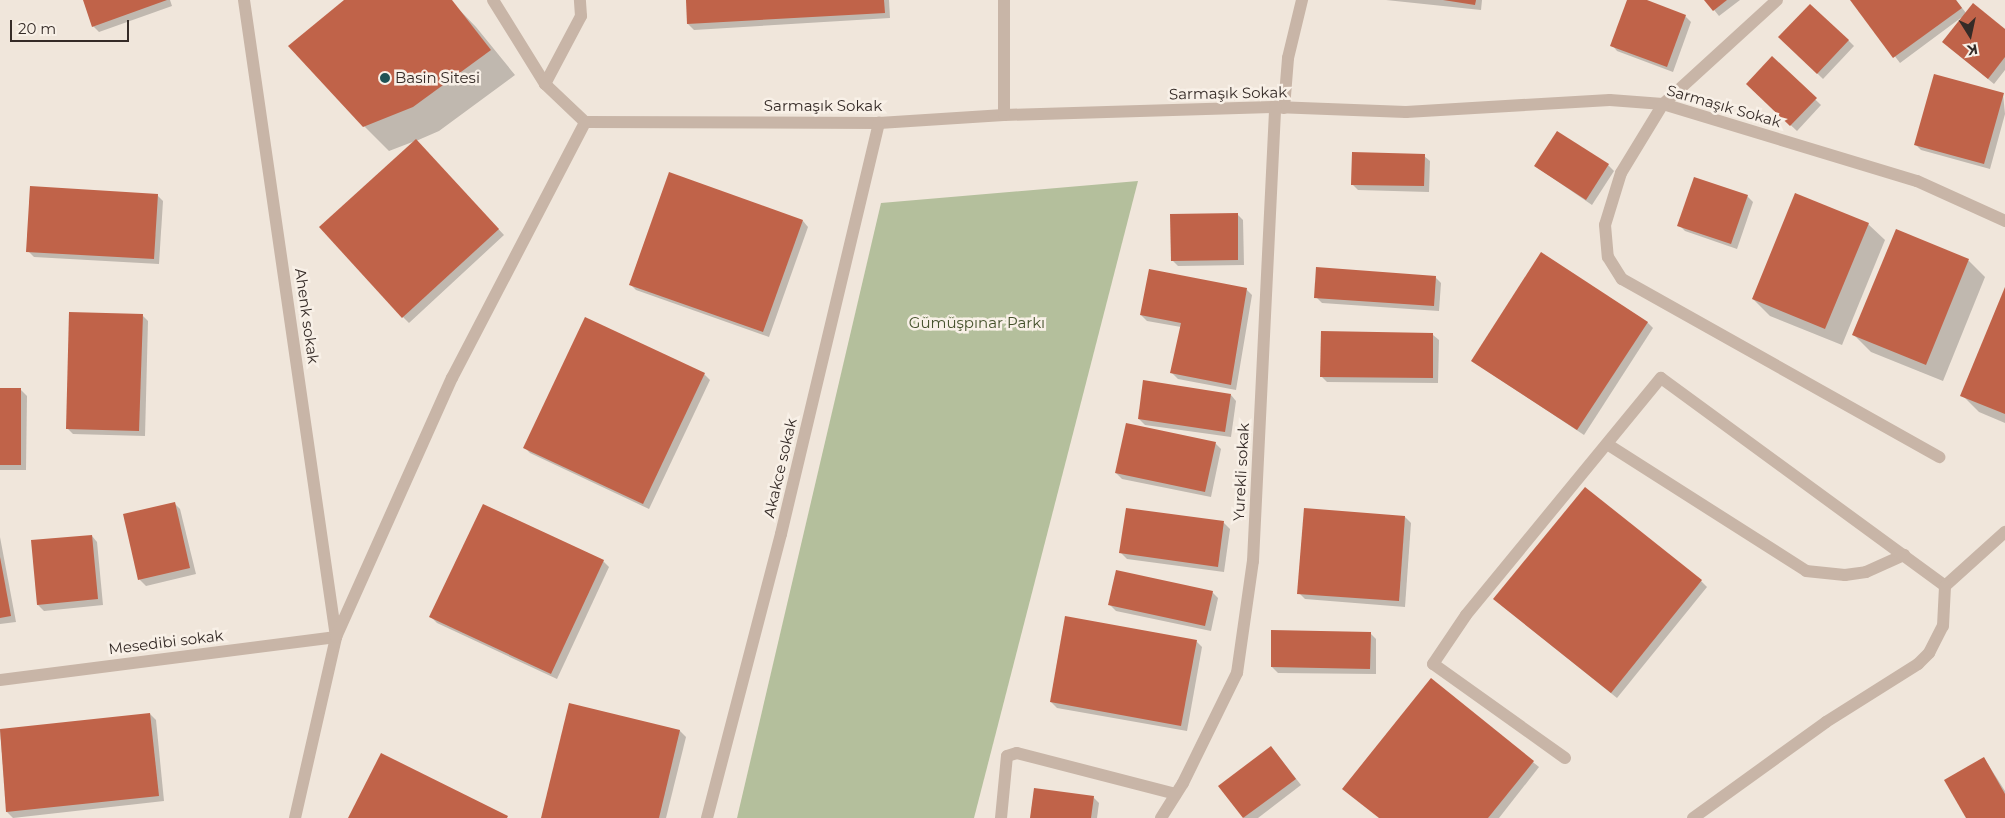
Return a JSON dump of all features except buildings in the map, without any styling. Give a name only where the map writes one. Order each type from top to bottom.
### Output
[{"type":"street","name":"Ahenk sokak","points":[[244,0],[336,637]]},
{"type":"street","points":[[295,818],[336,637],[452,378],[585,122],[545,84],[493,0]]},
{"type":"street","points":[[545,84],[581,16],[580,0]]},
{"type":"street","points":[[1004,0],[1004,115]]},
{"type":"street","name":"Yurekli sokak","points":[[1161,818],[1176,794],[1236,673],[1253,561],[1280,108],[1288,58],[1302,0]]},
{"type":"street","points":[[1777,0],[1663,104],[1621,173],[1605,225],[1608,257],[1622,279],[1939,457]]},
{"type":"street","name":"Sarmaşık Sokak","points":[[585,122],[879,123],[1004,115],[1280,108],[1406,112],[1610,100],[1663,104],[1917,181],[2005,221]]},
{"type":"street","name":"Akakce sokak","points":[[708,818],[781,534],[879,123]]},
{"type":"street","points":[[1565,758],[1432,664],[1466,615],[1661,378],[1945,586]]},
{"type":"street","points":[[1607,444],[1806,571],[1845,574],[1866,572],[1904,556]]},
{"type":"street","points":[[1693,818],[1826,722],[1918,664],[1929,653],[1943,626],[1945,586],[2005,532]]},
{"type":"street","name":"Mesedibi sokak","points":[[0,680],[336,637]]},
{"type":"street","points":[[1001,818],[1007,756],[1017,753],[1176,794]]},
{"type":"green space","name":"Gümüşpınar Parkı","points":[[1138,181],[974,818],[737,818],[881,203]]},
{"type":"place","name":"Basin Sitesi","points":[[385,78]]}]
